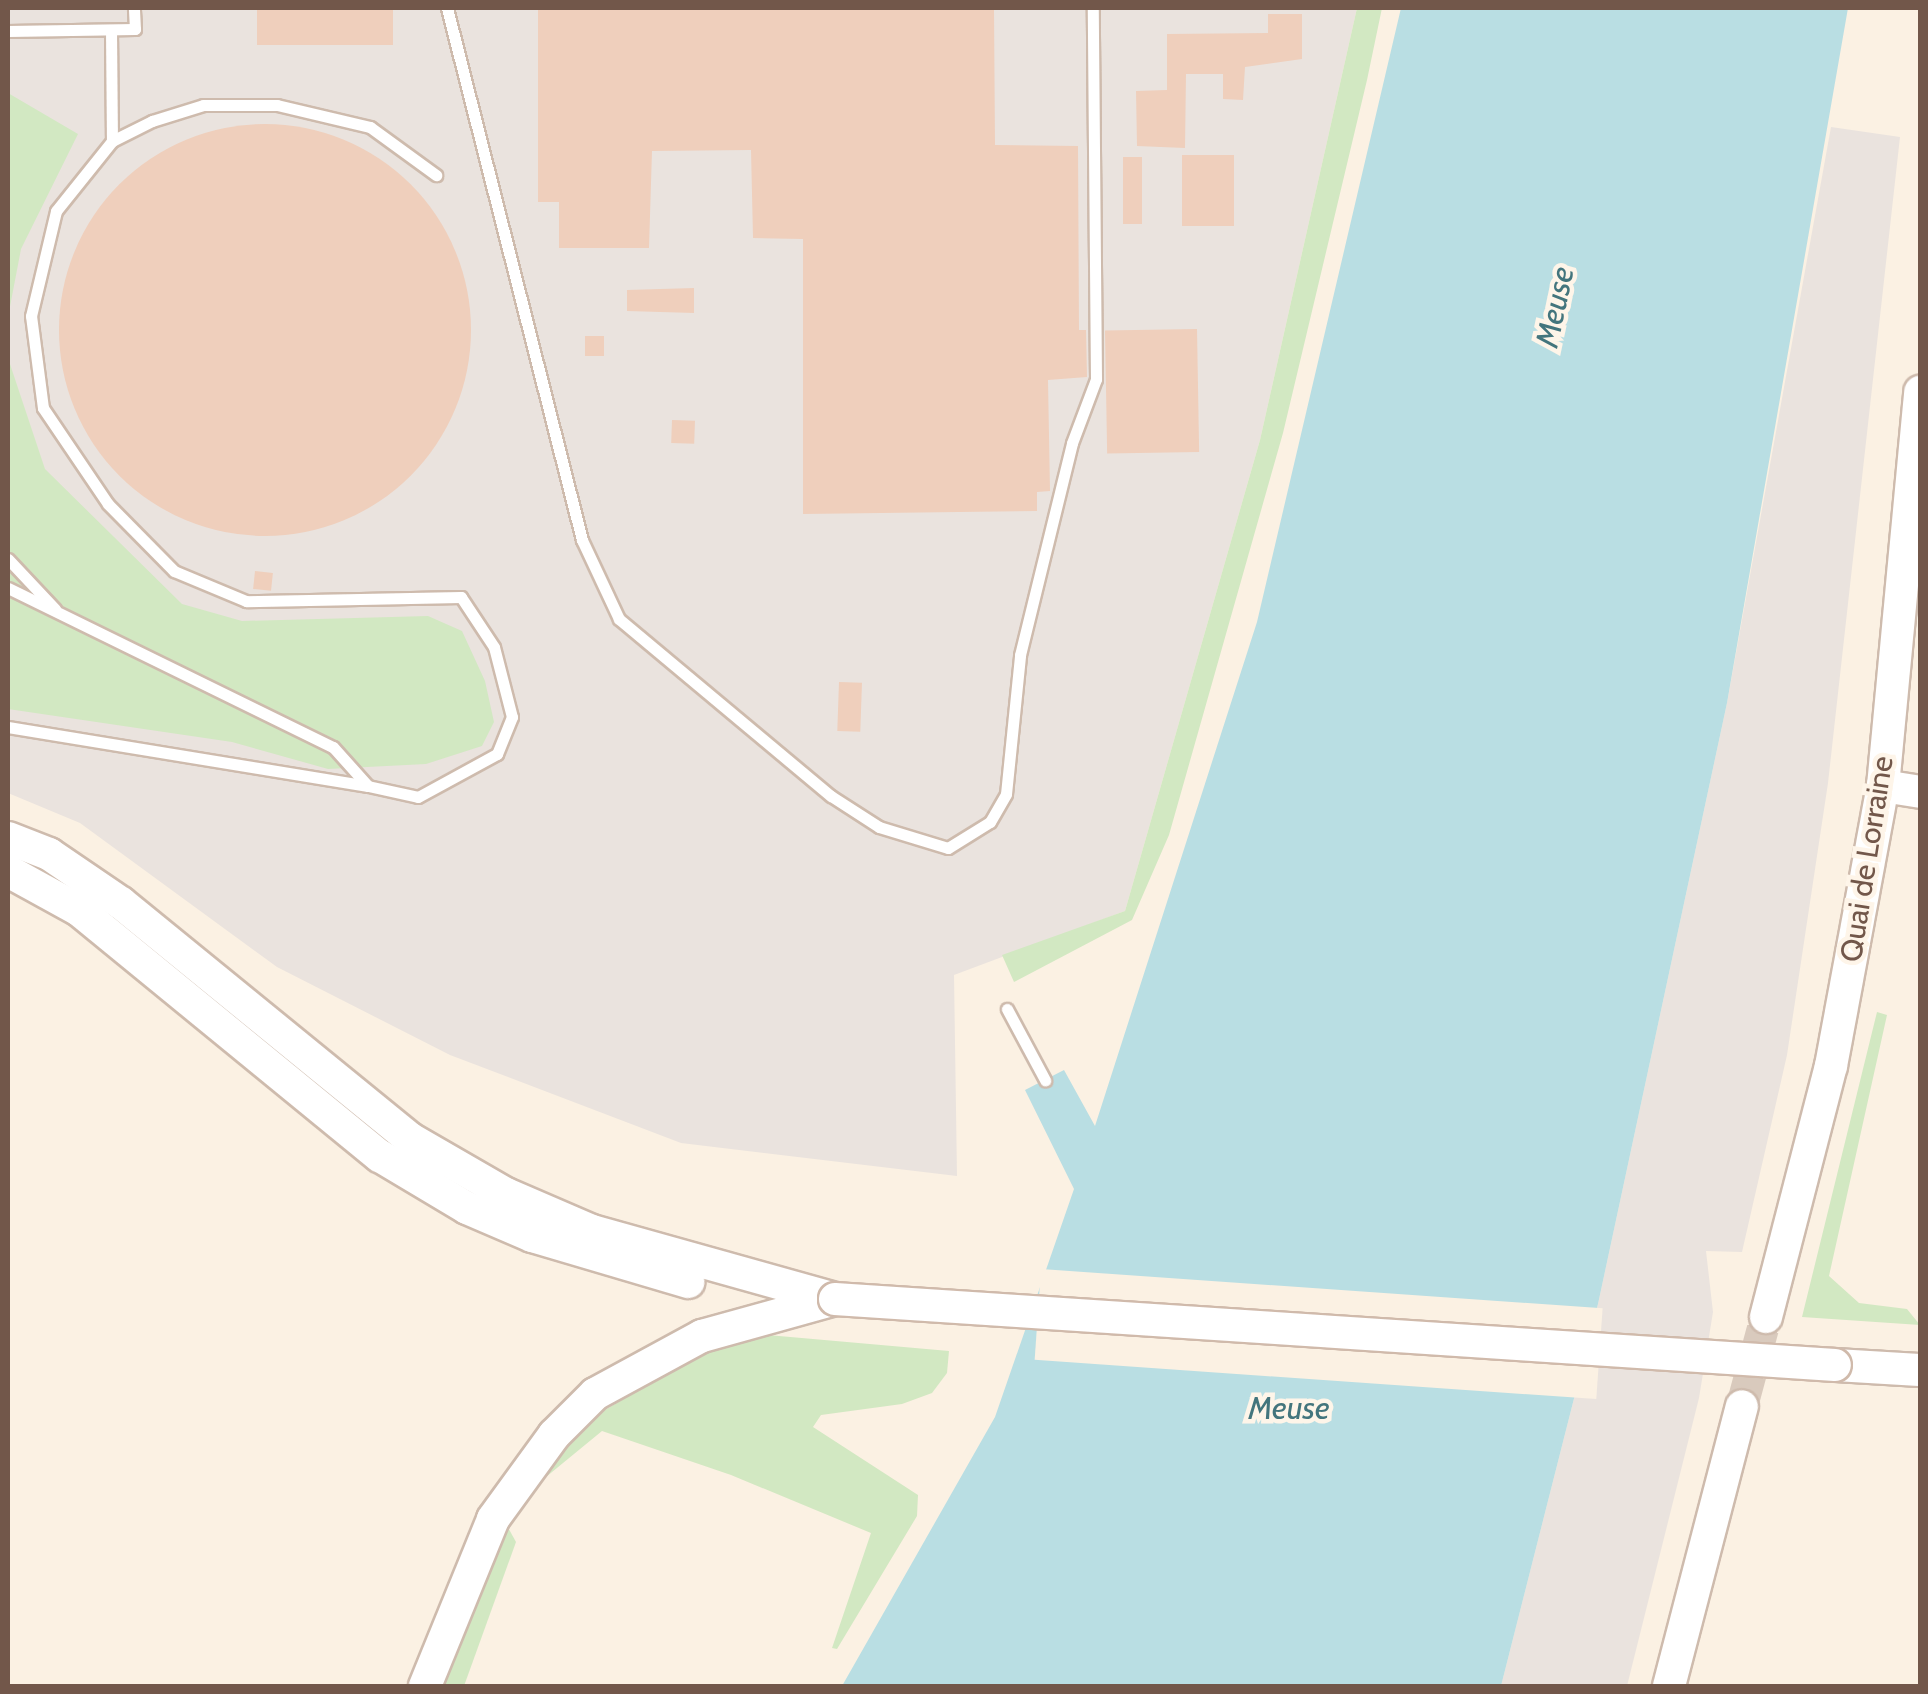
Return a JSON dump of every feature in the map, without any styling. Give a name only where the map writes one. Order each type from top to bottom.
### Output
[{"type":"main road","name":"Quai de Lorraine","points":[[1766,1317],[1831,1066],[1882,786],[1911,597],[1920,392]]},
{"type":"main road","points":[[1882,786],[1920,792]]},
{"type":"main road","points":[[8,838],[49,854],[120,903],[409,1138],[506,1194],[624,1242],[835,1299]]},
{"type":"main road","points":[[8,871],[80,910],[380,1156],[467,1208],[650,1273],[750,1296],[1920,1370]]},
{"type":"main road","points":[[425,1686],[493,1519],[554,1435],[595,1394],[702,1336],[835,1299]]},
{"type":"main road","points":[[1669,1686],[1742,1406]]},
{"type":"lane","points":[[8,31],[134,29],[134,8]]},
{"type":"lane","points":[[446,8],[582,540],[619,618],[831,796],[878,827],[948,848],[990,822],[1006,794],[1020,655],[1072,443],[1096,379],[1094,8]]},
{"type":"lane","points":[[111,30],[112,141]]},
{"type":"lane","points":[[8,727],[418,797],[497,754],[512,717],[494,647],[461,597],[246,601],[174,571],[108,504],[43,408],[31,316],[56,210],[112,141],[203,105],[276,105],[370,127],[436,175]]},
{"type":"lane","points":[[8,559],[65,620]]},
{"type":"lane","points":[[8,588],[65,620],[334,748],[368,786]]},
{"type":"lane","points":[[1007,1009],[1044,1080]]},
{"type":"shaded area","points":[[8,8],[1357,8],[1260,440],[1125,911],[954,975],[957,1176],[681,1143],[450,1055],[277,967],[80,823],[8,793]]},
{"type":"shaded area","points":[[1831,127],[1900,137],[1828,783],[1787,1055],[1742,1252],[1706,1251],[1713,1312],[1699,1398],[1627,1686],[1501,1686],[1598,1304],[1727,703]]},
{"type":"green space","points":[[1357,8],[1382,8],[1367,80],[1283,433],[1169,835],[1132,920],[1014,982],[1002,955],[1125,911],[1260,440]]},
{"type":"green space","points":[[8,93],[78,134],[21,249],[8,317]]},
{"type":"green space","points":[[8,358],[45,469],[182,604],[242,621],[428,616],[462,631],[485,681],[494,722],[482,746],[426,764],[328,769],[232,742],[8,709]]},
{"type":"green space","points":[[1877,1012],[1887,1015],[1829,1276],[1859,1303],[1907,1309],[1920,1325],[1802,1317]]},
{"type":"green space","points":[[755,1334],[949,1351],[947,1373],[932,1393],[902,1404],[821,1415],[813,1427],[918,1495],[917,1516],[837,1649],[832,1648],[871,1533],[731,1475],[602,1431],[535,1486],[551,1458],[600,1413],[712,1346]]},
{"type":"green space","points":[[505,1522],[516,1542],[464,1686],[442,1686]]},
{"type":"water","name":"Meuse","points":[[1401,8],[1848,8],[1727,703],[1598,1304],[1501,1686],[842,1686],[995,1417],[1074,1189],[1025,1090],[1064,1070],[1095,1126],[1257,622]]},
{"type":"pier","points":[[1041,1269],[1603,1308],[1596,1399],[1035,1360]]},
{"type":"building","points":[[257,8],[393,8],[393,45],[257,45]]},
{"type":"building","points":[[538,8],[994,8],[995,145],[1078,146],[1079,330],[1086,330],[1087,377],[1048,380],[1050,491],[1037,492],[1037,511],[803,514],[803,239],[753,238],[751,150],[652,151],[649,248],[559,248],[559,202],[538,202]]},
{"type":"building","points":[[1268,14],[1302,14],[1302,59],[1245,67],[1243,100],[1223,99],[1223,74],[1186,74],[1185,148],[1137,146],[1136,91],[1167,90],[1167,34],[1268,33]]},
{"type":"building","points":[[265,124],[305,128],[344,140],[396,171],[424,199],[446,233],[462,270],[471,330],[467,370],[455,409],[424,461],[396,489],[362,511],[325,527],[265,536],[225,532],[186,520],[134,489],[106,461],[84,427],[68,390],[59,330],[63,290],[75,251],[106,199],[134,171],[168,149],[205,133]]},
{"type":"building","points":[[1182,155],[1234,155],[1234,226],[1182,226]]},
{"type":"building","points":[[1123,157],[1142,157],[1142,224],[1123,224]]},
{"type":"building","points":[[694,288],[694,313],[627,311],[627,290]]},
{"type":"building","points":[[1197,329],[1199,452],[1107,454],[1105,331]]},
{"type":"building","points":[[585,336],[604,336],[604,356],[585,356]]},
{"type":"building","points":[[672,420],[695,421],[694,444],[671,443]]},
{"type":"building","points":[[255,571],[273,573],[271,591],[253,589]]},
{"type":"building","points":[[839,682],[862,683],[860,732],[837,731]]},
{"type":"tunnel","points":[[1742,1406],[1766,1317]]}]
